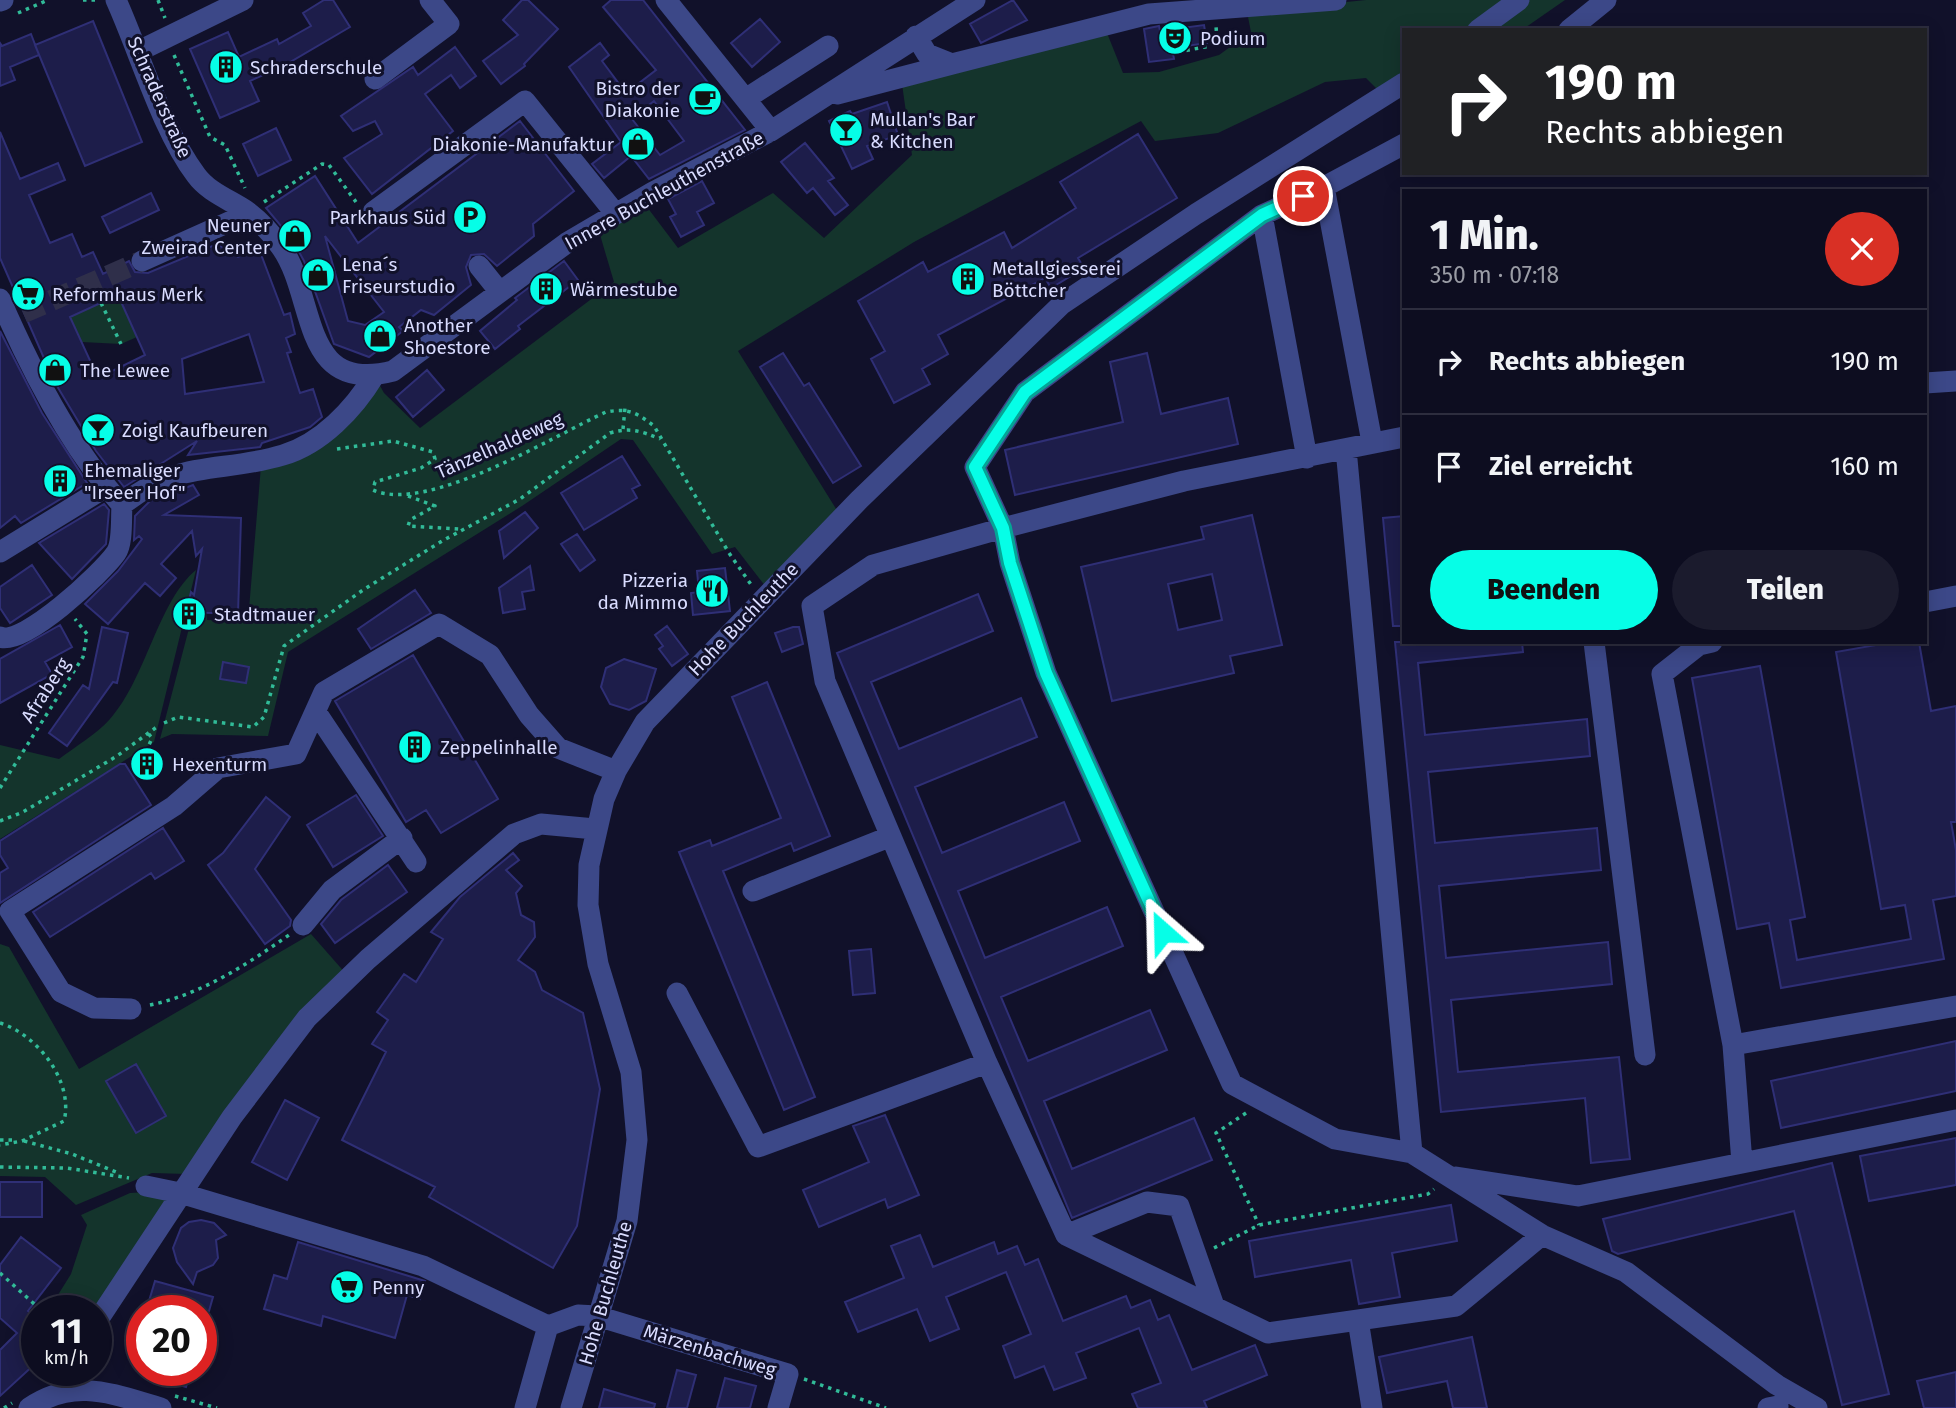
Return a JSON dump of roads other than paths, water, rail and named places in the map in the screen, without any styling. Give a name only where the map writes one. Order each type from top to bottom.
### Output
[{"type":"street","name":"Schraderstraße","points":[[116,0],[178,143],[196,175],[207,187],[256,208],[284,251],[296,278],[314,339],[341,369],[359,377],[374,376]]},
{"type":"street","points":[[139,51],[243,0]]},
{"type":"street","points":[[375,79],[449,24],[430,0]]},
{"type":"street","points":[[666,0],[771,131]]},
{"type":"street","name":"Innere Buchleuthenstraße","points":[[122,505],[145,486],[188,470],[286,454],[319,438],[364,392],[374,376],[393,371],[415,357],[499,291],[615,213],[771,131],[975,0]]},
{"type":"street","name":"Innere Buchleuthenstraße","points":[[818,100],[1149,14],[1336,0]]},
{"type":"street","points":[[1481,28],[1519,0]]},
{"type":"street","points":[[1571,28],[1605,0]]},
{"type":"street","points":[[916,36],[928,54],[952,64]]},
{"type":"street","points":[[747,98],[828,46]]},
{"type":"street","name":"Hohe Buchleuthe","points":[[571,1408],[627,1220],[637,1140],[631,1072],[598,964],[587,905],[595,829],[616,771],[645,722],[762,599],[1062,304],[1196,214],[1402,84]]},
{"type":"street","points":[[373,212],[525,101],[615,213]]},
{"type":"street","points":[[1402,145],[1324,187],[1262,215],[1025,392],[975,467],[1003,528],[1010,563],[1046,673],[1232,1084],[1335,1139],[1412,1153],[1542,1235],[1626,1272],[1775,1402],[1817,1408]]},
{"type":"street","points":[[1324,187],[1372,442]]},
{"type":"street","points":[[142,261],[256,208]]},
{"type":"street","points":[[1262,215],[1307,458]]},
{"type":"street","points":[[479,266],[499,291]]},
{"type":"street","points":[[0,637],[17,636],[64,606],[118,551],[122,505],[106,487],[47,396],[8,313]]},
{"type":"street","points":[[1927,383],[1956,381]]},
{"type":"street","points":[[1402,437],[1184,481],[873,565],[812,606],[825,681],[987,1063],[1066,1235],[1268,1333],[1456,1306],[1542,1235]]},
{"type":"street","points":[[1346,449],[1412,1153]]},
{"type":"street","points":[[0,552],[106,487]]},
{"type":"street","points":[[1927,602],[1956,596]]},
{"type":"street","points":[[131,1009],[94,1008],[61,992],[10,911],[174,806],[218,768],[296,754],[324,692],[439,624],[490,655],[529,715],[558,748],[616,771]]},
{"type":"street","points":[[1594,644],[1645,1055]]},
{"type":"street","points":[[1703,644],[1662,674],[1733,1045],[1742,1163]]},
{"type":"street","points":[[316,712],[416,862]]},
{"type":"street","points":[[112,1298],[232,1116],[307,1018],[368,959],[514,834],[541,824],[595,829]]},
{"type":"street","points":[[753,891],[889,837]]},
{"type":"street","points":[[303,925],[332,890],[401,838]]},
{"type":"street","points":[[677,993],[758,1147],[987,1063]]},
{"type":"street","points":[[1733,1045],[1956,1006]]},
{"type":"street","points":[[1449,1176],[1578,1196],[1956,1121]]},
{"type":"street","points":[[146,1186],[180,1193],[423,1266],[548,1326],[578,1315],[597,1316]]},
{"type":"street","points":[[1066,1235],[1146,1202],[1179,1206],[1214,1306]]},
{"type":"street","name":"Märzenbachweg","points":[[597,1316],[789,1374],[778,1408]]},
{"type":"street","points":[[1358,1320],[1372,1408]]},
{"type":"street","points":[[524,1408],[548,1326]]},
{"type":"street","points":[[29,1408],[65,1386]]},
{"type":"street","points":[[91,1386],[161,1408]]},
{"type":"tunnel","points":[[23,313],[142,261]]},
{"type":"place","name":"Podium","points":[[1175,38]]},
{"type":"place","name":"Schraderschule","points":[[226,67]]},
{"type":"place","name":"Bistro der Diakonie","points":[[705,99]]},
{"type":"place","name":"Mullan's Bar & Kitchen","points":[[846,130]]},
{"type":"place","name":"Diakonie-Manufaktur","points":[[638,144]]},
{"type":"place","name":"Parkhaus Süd","points":[[470,217]]},
{"type":"place","name":"Neuner Zweirad Center","points":[[295,236]]},
{"type":"place","name":"Lena´s Friseurstudio","points":[[318,275]]},
{"type":"place","name":"Metallgiesserei Böttcher","points":[[968,279]]},
{"type":"place","name":"Wärmestube","points":[[546,289]]},
{"type":"place","name":"Reformhaus Merk","points":[[28,294]]},
{"type":"place","name":"Another Shoestore","points":[[380,336]]},
{"type":"place","name":"The Lewee","points":[[55,370]]},
{"type":"place","name":"Zoigl Kaufbeuren","points":[[98,430]]},
{"type":"place","name":"Ehemaliger \"Irseer Hof\"","points":[[60,481]]},
{"type":"place","name":"Pizzeria da Mimmo","points":[[712,591]]},
{"type":"place","name":"Stadtmauer","points":[[189,614]]},
{"type":"place","name":"Zeppelinhalle","points":[[415,747]]},
{"type":"place","name":"Hexenturm","points":[[147,764]]},
{"type":"place","name":"Penny","points":[[347,1287]]}]
